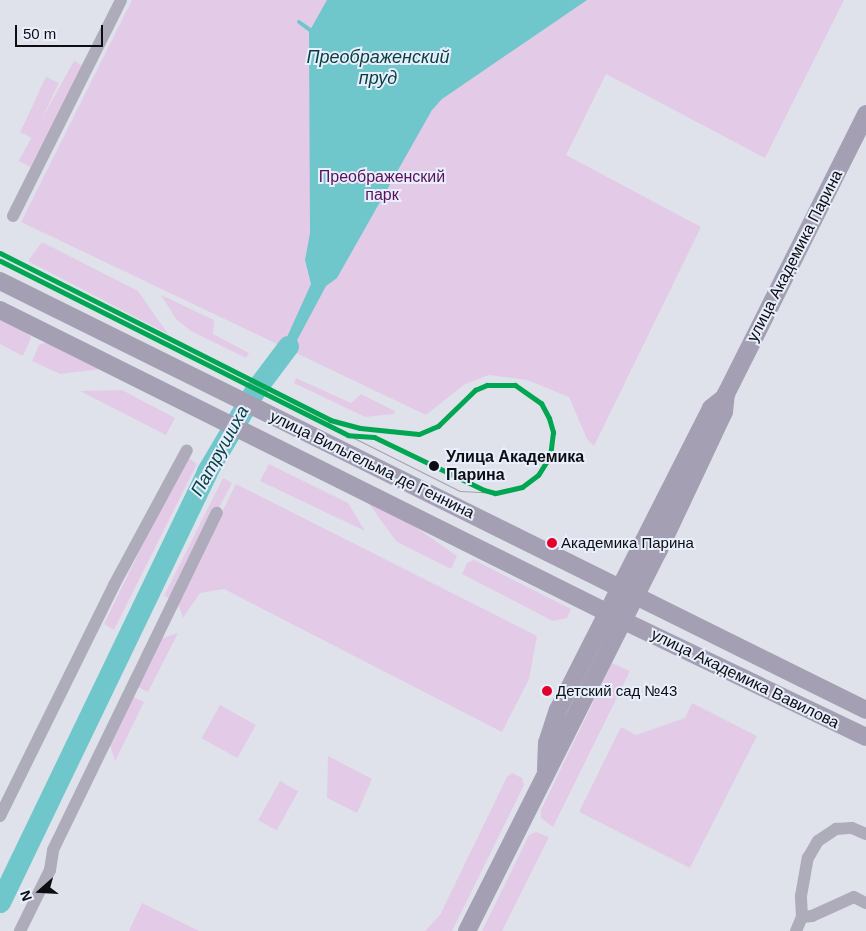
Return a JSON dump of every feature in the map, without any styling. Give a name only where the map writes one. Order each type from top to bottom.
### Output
[{"type":"street","points":[[13,216],[121,0]]},
{"type":"street","name":"улица Академика Парина","points":[[546,771],[547,742],[558,710],[711,408],[724,398],[866,114]]},
{"type":"street","name":"улица Вильгельма де Геннина","points":[[0,281],[636,597]]},
{"type":"street","name":"улица Вильгельма де Геннина","points":[[0,310],[624,621]]},
{"type":"street","name":"улица Академика Парина","points":[[467,931],[546,771],[560,750],[636,597],[724,412],[724,398]]},
{"type":"street","points":[[0,816],[114,585],[187,450]]},
{"type":"street","points":[[20,931],[50,870],[53,850],[217,513]]},
{"type":"street","name":"улица Академика Вавилова","points":[[636,597],[866,710]]},
{"type":"street","name":"улица Академика Вавилова","points":[[624,621],[866,737]]},
{"type":"street","points":[[796,931],[802,917],[801,896],[808,858],[818,841],[836,829],[852,828],[866,834]]},
{"type":"street","points":[[802,917],[812,916],[854,898],[866,903]]},
{"type":"green space","name":"Преображенский парк","points":[[132,0],[844,0],[765,158],[606,74],[566,155],[701,227],[594,446],[587,439],[569,397],[527,380],[489,375],[465,384],[426,415],[21,222]]},
{"type":"green space","points":[[74,61],[85,67],[30,167],[19,161]]},
{"type":"green space","points":[[46,77],[59,83],[33,138],[20,132]]},
{"type":"green space","points":[[42,242],[138,291],[168,334],[28,261]]},
{"type":"green space","points":[[161,295],[214,320],[213,334],[249,353],[246,358],[191,331],[176,319]]},
{"type":"green space","points":[[0,317],[28,331],[31,338],[23,356],[0,344]]},
{"type":"green space","points":[[48,342],[101,369],[60,374],[32,361],[39,345]]},
{"type":"green space","points":[[296,378],[351,403],[361,394],[395,411],[394,414],[365,417],[294,383]]},
{"type":"green space","points":[[122,390],[175,418],[166,435],[80,391]]},
{"type":"green space","points":[[186,456],[197,464],[114,630],[104,624]]},
{"type":"green space","points":[[269,464],[348,503],[365,531],[260,481]]},
{"type":"green space","points":[[223,478],[232,483],[171,599],[164,596]]},
{"type":"green space","points":[[236,484],[537,636],[529,679],[502,732],[224,589],[200,593],[183,618],[177,601]]},
{"type":"green space","points":[[366,500],[404,519],[457,556],[451,569],[397,542]]},
{"type":"green space","points":[[474,560],[571,609],[567,618],[553,621],[462,574],[467,563]]},
{"type":"green space","points":[[178,633],[148,692],[136,686],[158,640]]},
{"type":"green space","points":[[612,663],[630,671],[553,827],[541,818],[541,810]]},
{"type":"green space","points":[[131,696],[144,702],[115,761],[109,742]]},
{"type":"green space","points":[[692,703],[757,736],[690,868],[579,812],[621,727],[636,735],[685,718]]},
{"type":"green space","points":[[220,705],[256,725],[237,758],[202,738]]},
{"type":"green space","points":[[328,756],[372,779],[357,813],[327,798]]},
{"type":"green space","points":[[512,773],[522,778],[524,785],[452,931],[425,931],[440,915],[507,777]]},
{"type":"green space","points":[[280,781],[298,791],[277,831],[258,820]]},
{"type":"green space","points":[[536,832],[549,837],[502,931],[482,931],[529,835]]},
{"type":"green space","points":[[142,903],[199,931],[129,931]]},
{"type":"water","name":"Преображенский пруд","points":[[327,0],[587,0],[442,99],[432,110],[337,278],[326,286],[279,374],[265,366],[287,337],[311,284],[305,260],[310,233],[309,32]]},
{"type":"waterway","points":[[299,22],[313,32]]},
{"type":"waterway","name":"Патрушиха","points":[[0,902],[207,471],[255,390],[288,346]]},
{"type":"tram line","points":[[348,435],[460,491],[495,493]]},
{"type":"transit line","points":[[0,253],[330,420],[360,428],[419,434],[438,426],[475,390],[487,385],[515,385],[541,403],[549,418],[553,432],[550,456],[538,475],[522,487],[495,493],[484,490],[374,437],[348,435],[0,261]]},
{"type":"place","name":"Улица Академика Парина","points":[[434,466]]},
{"type":"place","name":"Академика Парина","points":[[552,543]]},
{"type":"place","name":"Детский сад №43","points":[[547,691]]}]
